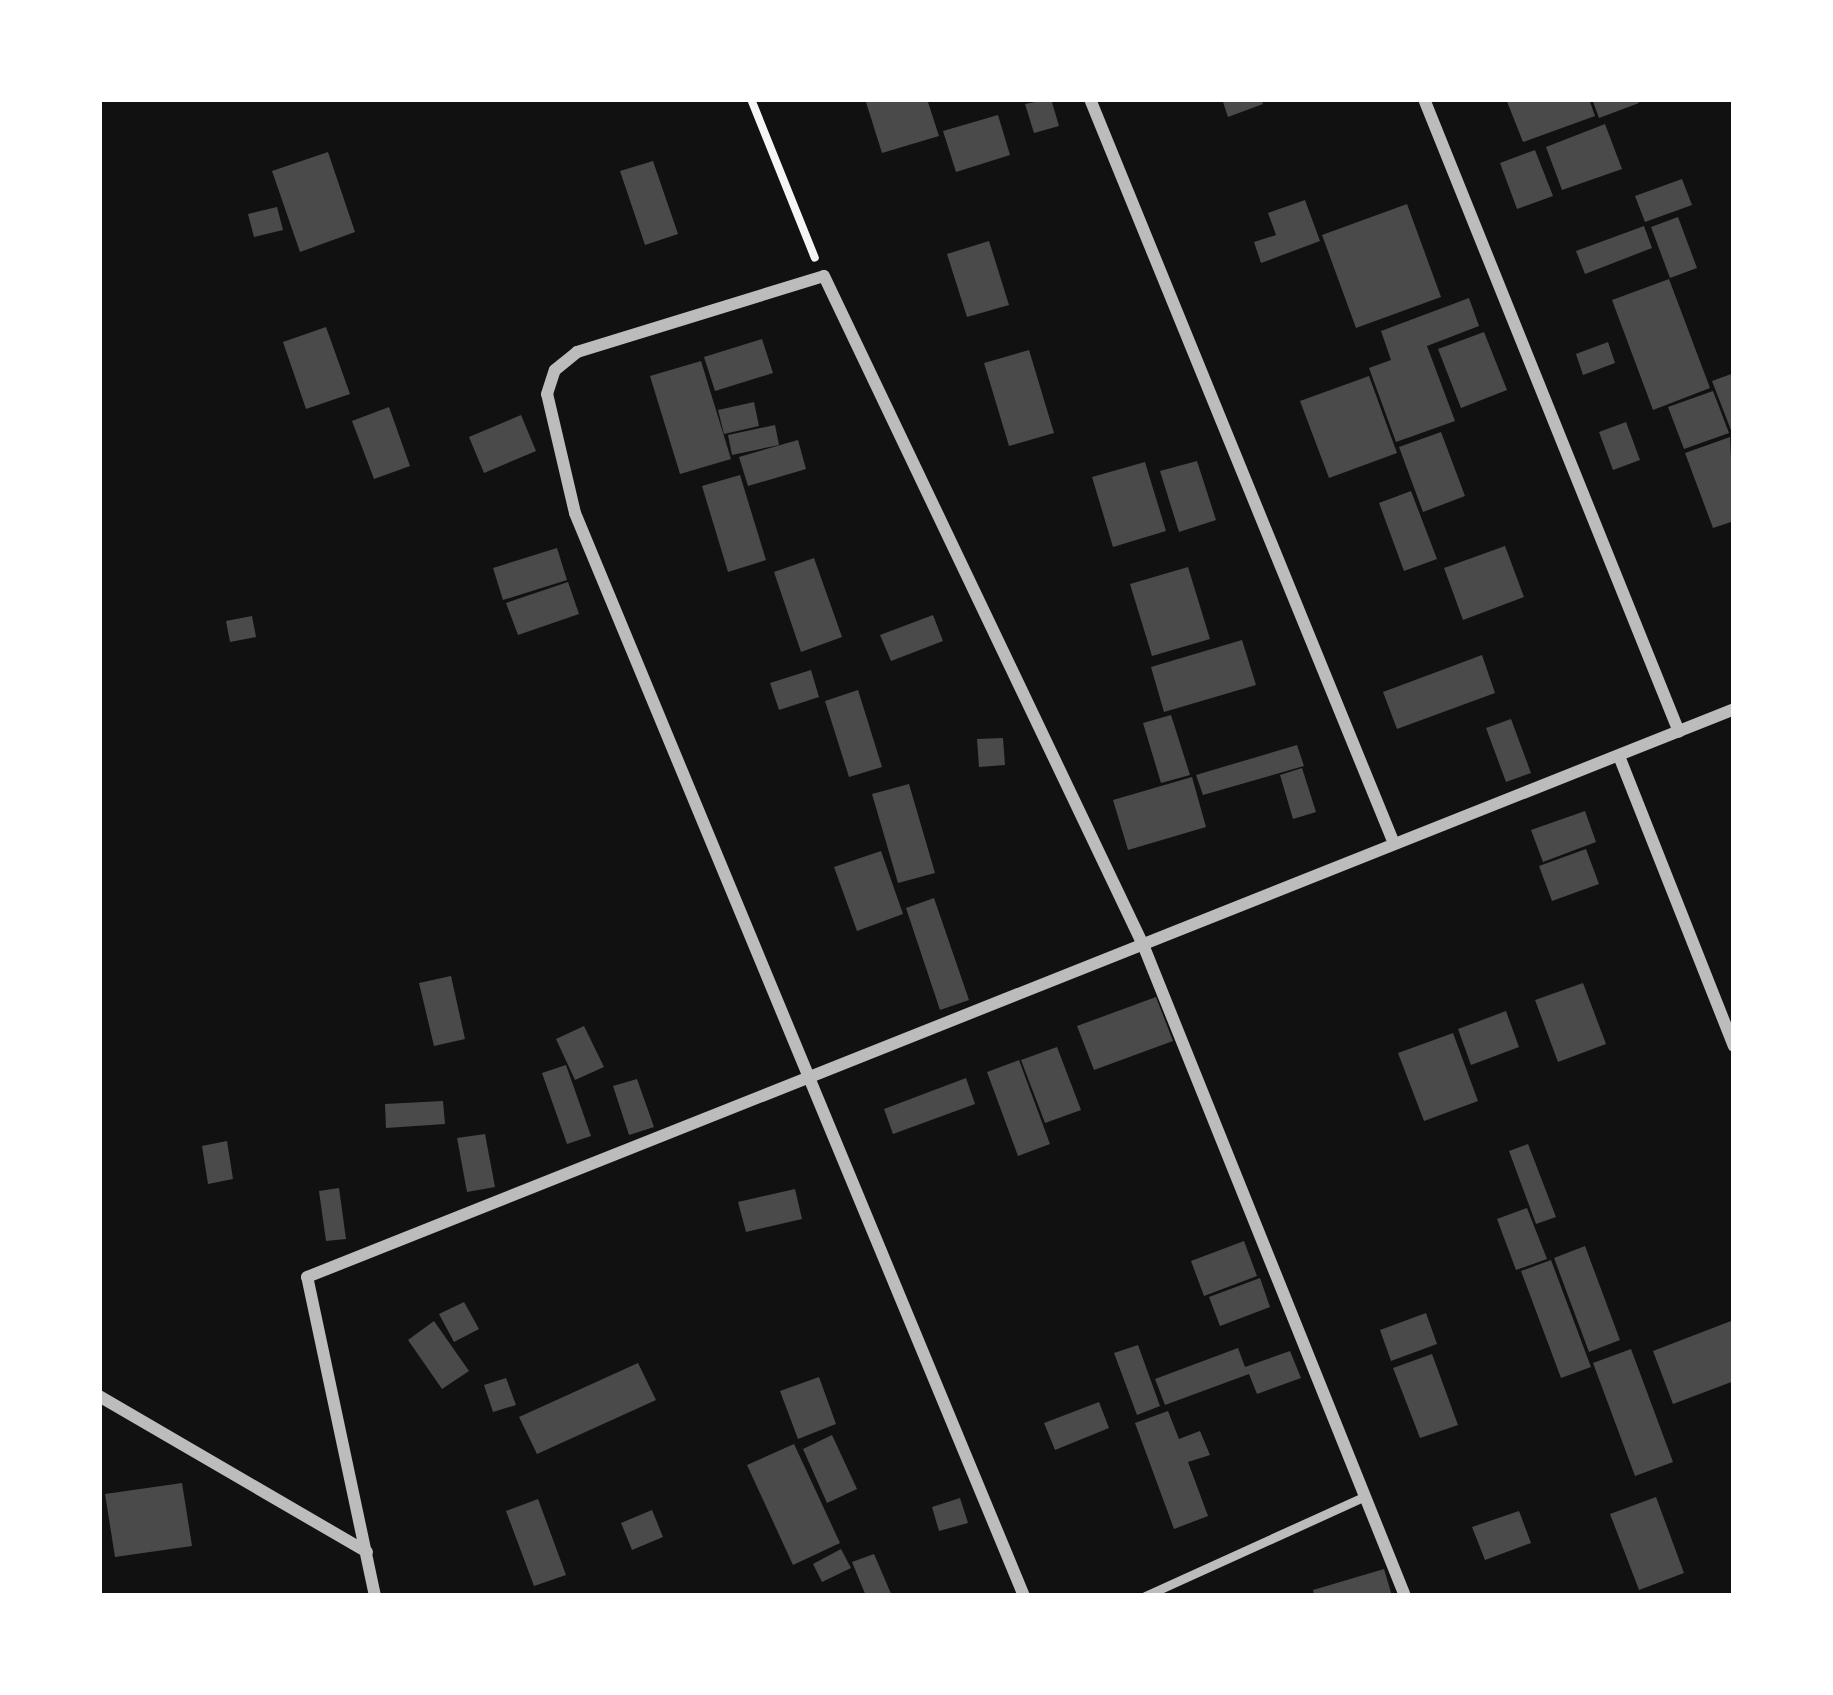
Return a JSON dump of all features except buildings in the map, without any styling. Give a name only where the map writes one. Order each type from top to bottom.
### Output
[{"type":"street","points":[[1090,99],[1393,841]]},
{"type":"street","points":[[1424,99],[1679,732]]},
{"type":"street","points":[[1024,1596],[814,1080],[575,513],[547,394],[555,370],[577,352],[824,276],[1144,947],[1406,1596]]},
{"type":"street","points":[[375,1596],[307,1277],[814,1080],[1393,841],[1734,709]]},
{"type":"street","points":[[1619,756],[1734,1046]]},
{"type":"street","points":[[99,1396],[367,1552]]},
{"type":"lane","points":[[1145,1596],[1363,1498]]},
{"type":"path","points":[[752,99],[824,276]]}]
